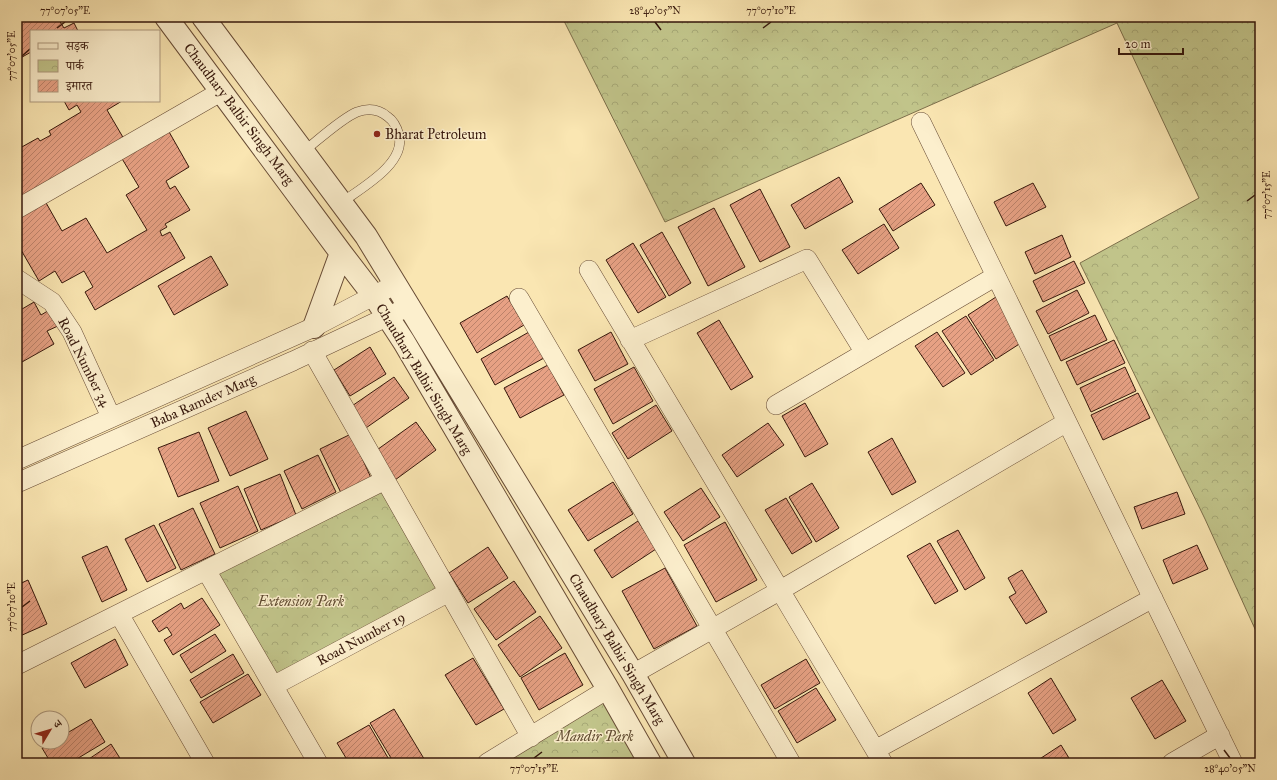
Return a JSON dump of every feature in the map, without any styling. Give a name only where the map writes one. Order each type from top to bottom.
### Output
[{"type":"street","name":"Chaudhary Balbir Singh Marg","points":[[166,17],[341,254],[374,296],[608,689],[650,763]]},
{"type":"street","name":"Chaudhary Balbir Singh Marg","points":[[203,17],[366,236],[633,674],[684,763]]},
{"type":"street","points":[[17,209],[222,91]]},
{"type":"street","points":[[921,122],[1233,763]]},
{"type":"street","points":[[314,327],[341,254]]},
{"type":"street","points":[[630,340],[806,259],[864,353]]},
{"type":"street","points":[[589,270],[779,592],[879,756],[1153,598]]},
{"type":"street","points":[[776,405],[996,276]]},
{"type":"street","name":"Road Number 34","points":[[17,279],[52,302],[72,332],[111,417]]},
{"type":"street","name":"Baba Ramdev Marg","points":[[17,460],[314,327],[396,284]]},
{"type":"street","points":[[519,298],[791,763]]},
{"type":"street","name":"Baba Ramdev Marg","points":[[17,483],[410,306]]},
{"type":"street","points":[[312,351],[530,737]]},
{"type":"street","points":[[633,674],[779,592],[1068,422]]},
{"type":"street","points":[[17,665],[385,480]]},
{"type":"street","points":[[206,570],[318,763]]},
{"type":"street","name":"Road Number 19","points":[[273,686],[449,592]]},
{"type":"street","points":[[119,614],[205,763]]},
{"type":"street","points":[[488,763],[608,689]]},
{"type":"street","points":[[1172,763],[1220,735]]},
{"type":"lane","points":[[304,152],[355,113],[372,110],[381,111],[390,118],[397,128],[400,139],[399,149],[394,159],[381,173],[341,203]]},
{"type":"green space","points":[[562,17],[1260,17],[1260,640],[1205,519],[1080,263],[1199,198],[1117,23],[665,222]]},
{"type":"green space","name":"Extension Park","points":[[382,491],[449,592],[273,686],[218,574]]},
{"type":"green space","name":"Mandir Park","points":[[605,698],[642,763],[503,763]]},
{"type":"building","points":[[17,17],[57,17],[64,28],[74,23],[78,30],[30,30],[30,53],[17,60]]},
{"type":"building","points":[[65,102],[120,102],[107,110],[124,139],[17,202],[17,155],[22,152],[20,148],[38,138],[40,141],[51,135],[49,131],[81,112],[77,105],[69,110]]},
{"type":"building","points":[[168,130],[189,167],[166,181],[170,189],[175,186],[190,210],[165,224],[167,227],[160,231],[162,236],[170,232],[185,258],[95,310],[85,292],[93,287],[84,271],[62,283],[55,271],[39,281],[17,243],[17,240],[21,237],[17,230],[17,218],[45,201],[62,231],[86,218],[107,253],[147,230],[126,195],[139,187],[121,157]]},
{"type":"building","points":[[839,177],[853,202],[805,229],[791,205]]},
{"type":"building","points":[[921,183],[935,205],[893,231],[879,209]]},
{"type":"building","points":[[1033,183],[1046,207],[1006,226],[994,202]]},
{"type":"building","points":[[760,189],[790,247],[760,262],[730,205]]},
{"type":"building","points":[[714,208],[745,267],[708,286],[678,227]]},
{"type":"building","points":[[884,224],[899,248],[858,274],[842,250]]},
{"type":"building","points":[[662,232],[691,283],[669,296],[640,245]]},
{"type":"building","points":[[1062,235],[1071,257],[1035,274],[1025,252]]},
{"type":"building","points":[[633,243],[666,297],[638,313],[606,260]]},
{"type":"building","points":[[211,256],[228,285],[174,315],[158,286]]},
{"type":"building","points":[[1074,261],[1085,283],[1043,302],[1033,281]]},
{"type":"building","points":[[1077,290],[1089,313],[1048,334],[1036,311]]},
{"type":"building","points":[[507,296],[524,325],[477,353],[460,323]]},
{"type":"building","points":[[996,297],[1024,341],[996,359],[968,315]]},
{"type":"building","points":[[34,302],[41,315],[51,309],[60,325],[47,331],[54,344],[22,362],[17,352],[17,312]]},
{"type":"building","points":[[1095,315],[1107,340],[1061,361],[1049,336]]},
{"type":"building","points":[[966,316],[994,360],[971,375],[942,331]]},
{"type":"building","points":[[719,320],[753,377],[731,390],[697,333]]},
{"type":"building","points":[[529,332],[544,358],[495,385],[481,359]]},
{"type":"building","points":[[611,332],[628,364],[595,381],[578,350]]},
{"type":"building","points":[[937,332],[965,373],[943,387],[915,346]]},
{"type":"building","points":[[1114,340],[1125,363],[1077,385],[1066,362]]},
{"type":"building","points":[[370,347],[386,374],[350,396],[334,370]]},
{"type":"building","points":[[548,365],[564,395],[520,418],[504,388]]},
{"type":"building","points":[[634,367],[653,401],[613,424],[594,389]]},
{"type":"building","points":[[1125,367],[1136,391],[1091,412],[1080,388]]},
{"type":"building","points":[[394,377],[409,398],[363,430],[349,408]]},
{"type":"building","points":[[1138,393],[1150,418],[1103,440],[1091,415]]},
{"type":"building","points":[[805,403],[828,444],[805,457],[782,416]]},
{"type":"building","points":[[656,405],[672,431],[628,459],[612,433]]},
{"type":"building","points":[[246,411],[268,459],[230,476],[208,428]]},
{"type":"building","points":[[416,422],[436,450],[395,480],[374,452]]},
{"type":"building","points":[[768,423],[784,445],[737,477],[722,455]]},
{"type":"building","points":[[199,432],[219,481],[178,497],[158,448]]},
{"type":"building","points":[[351,434],[372,480],[342,495],[320,449]]},
{"type":"building","points":[[892,438],[916,482],[892,495],[868,452]]},
{"type":"building","points":[[318,455],[336,492],[302,509],[284,471]]},
{"type":"building","points":[[280,474],[296,515],[261,530],[244,489]]},
{"type":"building","points":[[613,482],[633,514],[588,541],[568,510]]},
{"type":"building","points":[[812,483],[839,528],[816,542],[789,497]]},
{"type":"building","points":[[238,486],[258,531],[220,548],[200,503]]},
{"type":"building","points":[[701,488],[720,517],[683,541],[664,512]]},
{"type":"building","points":[[1177,492],[1185,514],[1142,529],[1134,507]]},
{"type":"building","points":[[786,498],[812,542],[792,554],[765,510]]},
{"type":"building","points":[[193,508],[215,554],[181,570],[159,524]]},
{"type":"building","points":[[638,521],[656,549],[612,578],[594,550]]},
{"type":"building","points":[[725,522],[757,580],[716,602],[684,545]]},
{"type":"building","points":[[154,525],[176,568],[147,582],[125,539]]},
{"type":"building","points":[[958,530],[985,578],[965,590],[937,541]]},
{"type":"building","points":[[930,543],[958,591],[935,604],[907,556]]},
{"type":"building","points":[[1197,545],[1208,569],[1173,584],[1163,560]]},
{"type":"building","points":[[107,546],[127,590],[102,602],[82,557]]},
{"type":"building","points":[[488,547],[508,578],[468,603],[449,573]]},
{"type":"building","points":[[665,568],[697,626],[654,649],[622,591]]},
{"type":"building","points":[[1022,570],[1047,612],[1026,624],[1009,597],[1016,593],[1008,578]]},
{"type":"building","points":[[28,580],[47,624],[20,636],[17,628],[17,585]]},
{"type":"building","points":[[514,581],[536,612],[496,640],[474,609]]},
{"type":"building","points":[[202,598],[220,625],[173,655],[164,640],[172,635],[167,627],[159,632],[152,621],[181,603],[184,609]]},
{"type":"building","points":[[540,616],[562,648],[520,677],[498,645]]},
{"type":"building","points":[[215,634],[226,651],[191,673],[180,655]]},
{"type":"building","points":[[115,639],[128,665],[85,688],[71,663]]},
{"type":"building","points":[[565,653],[583,685],[539,710],[521,678]]},
{"type":"building","points":[[233,654],[244,673],[201,698],[190,680]]},
{"type":"building","points":[[473,658],[504,709],[476,725],[445,675]]},
{"type":"building","points":[[806,659],[820,683],[775,709],[761,685]]},
{"type":"building","points":[[248,674],[261,695],[213,723],[200,702]]},
{"type":"building","points":[[1051,678],[1076,720],[1053,734],[1028,693]]},
{"type":"building","points":[[1162,680],[1186,721],[1155,739],[1131,698]]},
{"type":"building","points":[[816,688],[836,720],[797,743],[778,711]]},
{"type":"building","points":[[394,709],[426,762],[394,763],[370,723]]},
{"type":"building","points":[[91,719],[105,742],[70,763],[51,763],[43,750],[70,750],[70,731]]},
{"type":"building","points":[[369,725],[391,763],[349,763],[337,743]]},
{"type":"building","points":[[111,744],[123,763],[83,763]]},
{"type":"building","points":[[1061,745],[1072,763],[1035,762]]},
{"type":"place","name":"Bharat Petroleum","points":[[377,134]]}]
